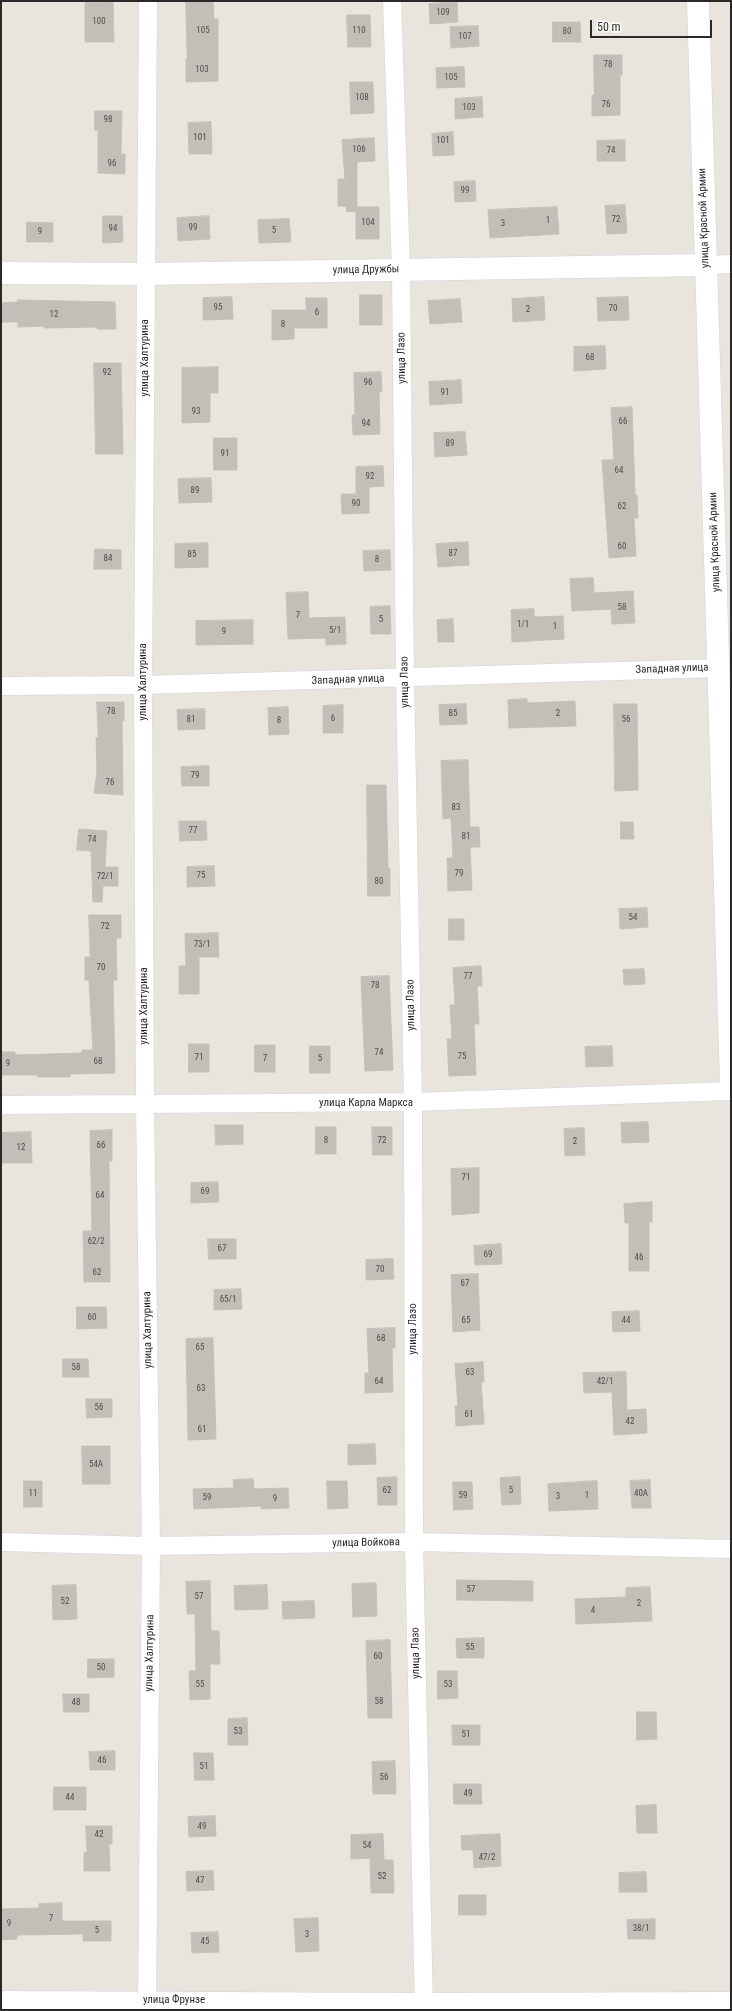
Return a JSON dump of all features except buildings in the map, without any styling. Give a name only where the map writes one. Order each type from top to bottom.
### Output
[{"type":"street","name":"улица Халтурина","points":[[147,2005],[151,1546],[145,1104],[143,685],[148,1]]},
{"type":"street","name":"улица Лазо","points":[[392,1],[401,270],[405,678],[413,1102],[414,1542],[424,2006]]},
{"type":"street","name":"улица Красной Армии","points":[[698,1],[731,1083]]},
{"type":"street","name":"улица Дружбы","points":[[1,273],[145,274],[731,264]]},
{"type":"street","name":"Западная улица","points":[[1,686],[143,685],[719,668]]},
{"type":"street","name":"улица Карла Маркса","points":[[1,1105],[413,1102],[731,1092]]},
{"type":"street","name":"улица Войкова","points":[[1,1542],[151,1546],[414,1542],[731,1549]]},
{"type":"street","name":"улица Фрунзе","points":[[1,2000],[147,2005],[424,2006],[731,2001]]}]
